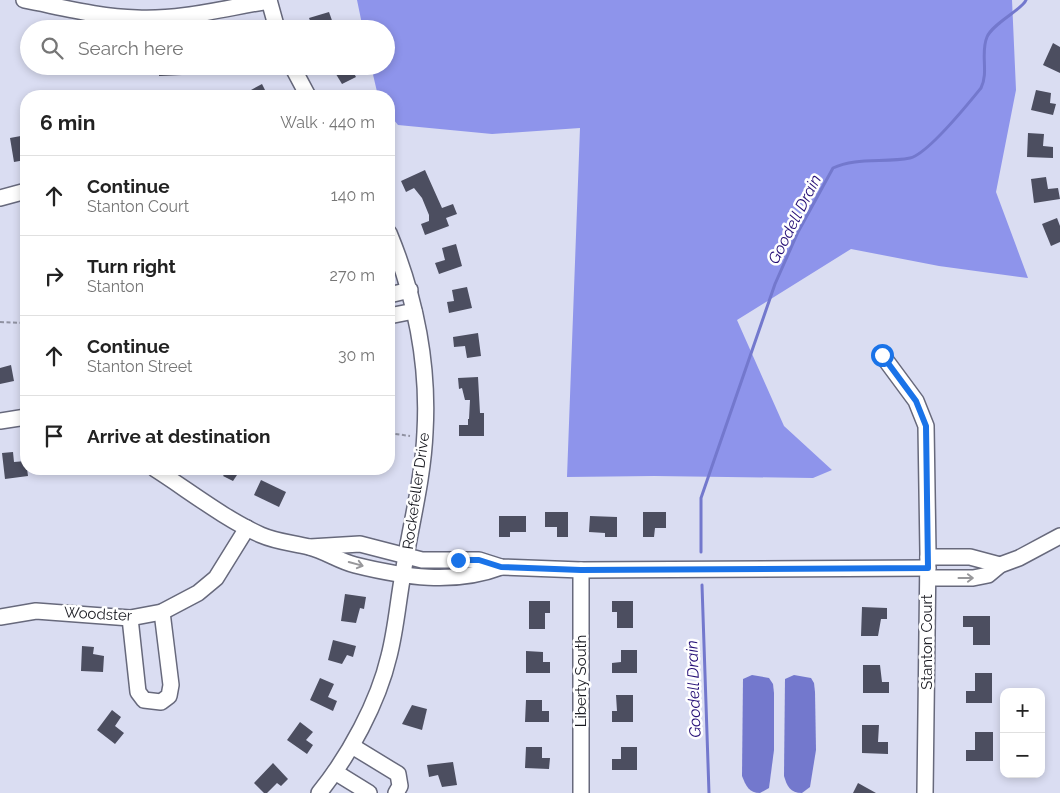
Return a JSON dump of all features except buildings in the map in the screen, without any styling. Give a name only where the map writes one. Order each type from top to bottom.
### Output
[{"type":"street","points":[[24,0],[108,16],[137,18],[186,16],[269,0],[275,20]]},
{"type":"street","points":[[297,75],[305,90]]},
{"type":"street","points":[[0,198],[20,193]]},
{"type":"street","name":"Rockefeller Drive","points":[[319,793],[352,746],[389,658],[425,432],[425,390],[414,310],[410,290],[395,249]]},
{"type":"street","points":[[395,293],[410,290]]},
{"type":"street","points":[[395,315],[414,310]]},
{"type":"street","name":"Stanton Court","points":[[882,355],[916,401],[926,426],[928,567],[925,793]]},
{"type":"street","points":[[0,421],[20,418]]},
{"type":"street","points":[[163,475],[247,528],[282,542],[310,547],[354,564],[403,574],[450,578],[480,575],[501,567]]},
{"type":"street","name":"Woodster","points":[[0,617],[36,611],[130,618],[162,612],[198,592],[216,578],[247,528]]},
{"type":"street","points":[[928,567],[973,578],[988,575],[1000,565],[1019,558],[1060,536]]},
{"type":"street","points":[[310,547],[360,544],[422,560],[479,560],[501,567],[581,570],[928,567],[970,557],[1000,565]]},
{"type":"street","name":"Liberty South","points":[[581,570],[581,793]]},
{"type":"street","points":[[130,618],[138,692],[144,700],[161,702],[169,696],[171,685],[162,612]]},
{"type":"street","points":[[352,746],[398,774],[400,786],[396,793]]},
{"type":"street","points":[[335,772],[369,793]]},
{"type":"path","points":[[0,322],[20,323]]},
{"type":"path","points":[[395,434],[410,436]]},
{"type":"shaded area","points":[[357,0],[1012,0],[1016,90],[996,192],[1028,278],[939,266],[851,249],[737,320],[784,426],[832,470],[813,478],[567,477],[580,128],[492,134],[398,125],[395,121],[395,90],[377,90],[373,75],[395,75],[395,20],[361,20]]},
{"type":"shaded area","points":[[752,675],[769,678],[773,684],[774,693],[774,750],[769,788],[760,793],[753,792],[748,788],[742,776],[743,679]]},
{"type":"shaded area","points":[[794,675],[811,678],[814,683],[815,692],[816,750],[810,787],[802,793],[795,792],[790,788],[784,776],[785,679]]},
{"type":"waterway","name":"Goodell Drain","points":[[701,552],[701,498],[775,284],[798,232],[833,168],[851,162],[910,158],[927,148],[981,88],[984,76],[984,49],[990,32],[1024,4],[1026,0]]},
{"type":"waterway","name":"Goodell Drain","points":[[702,585],[709,793]]},
{"type":"route","points":[[458,560],[479,560],[501,567],[581,570],[928,568],[926,426],[916,401],[882,355]]}]
